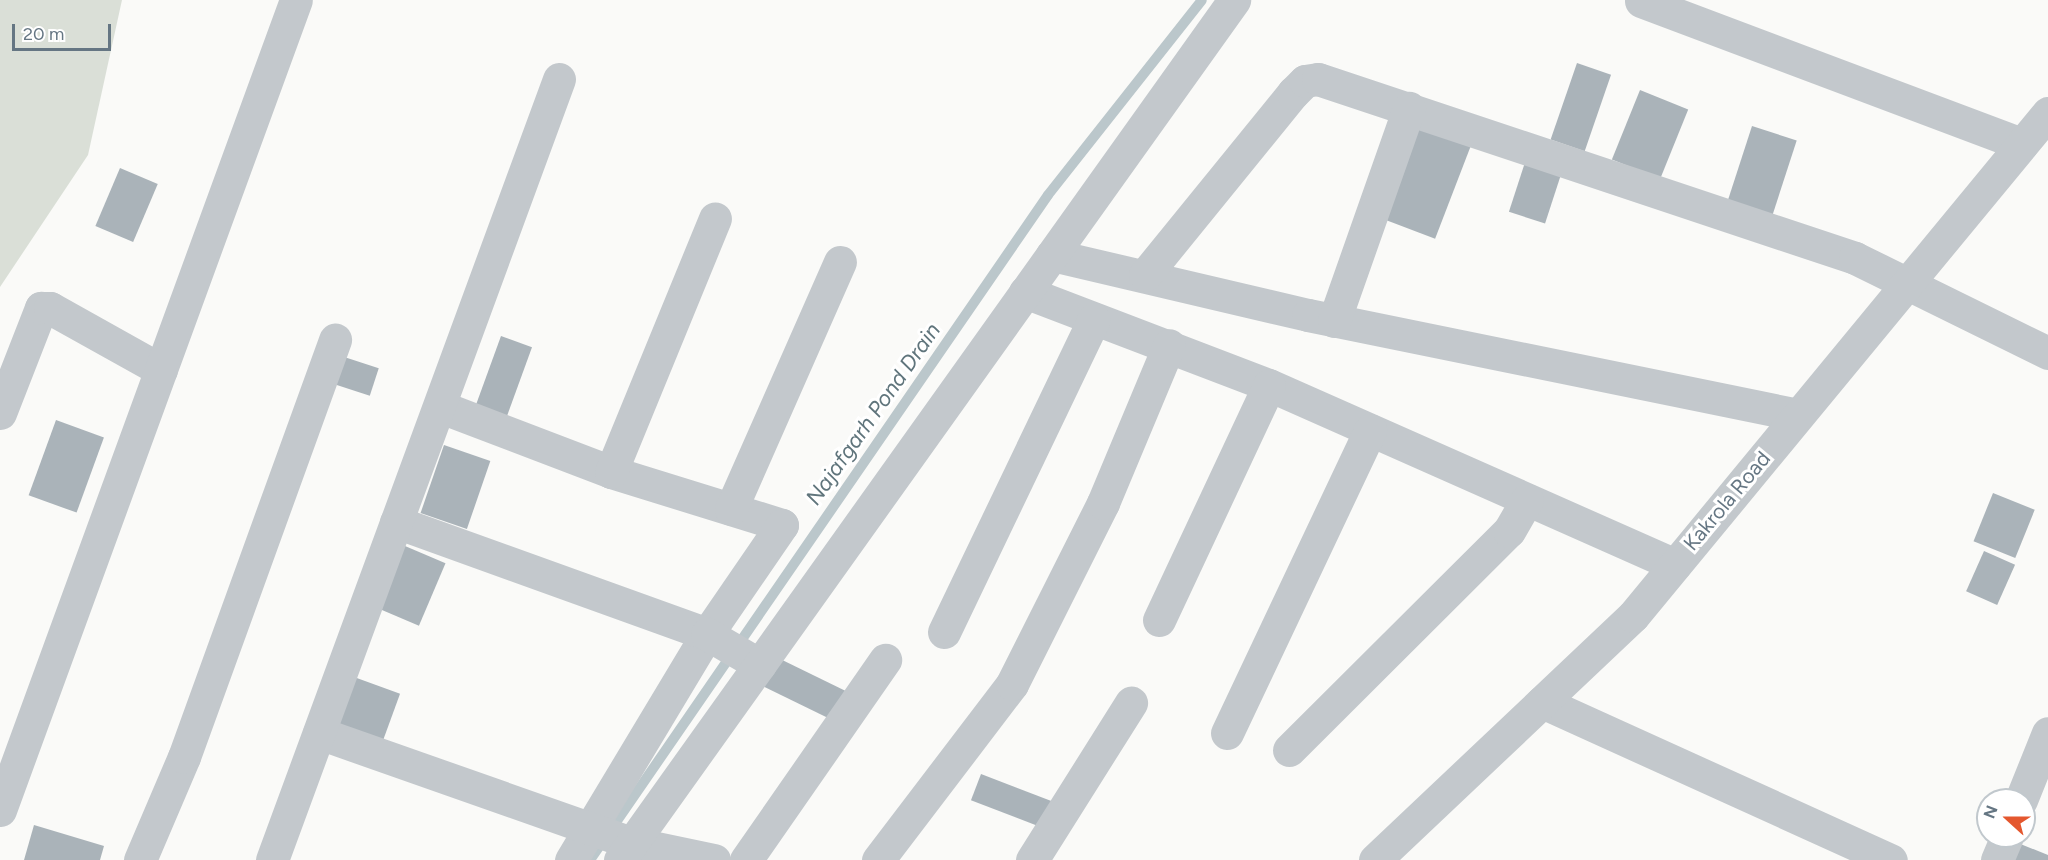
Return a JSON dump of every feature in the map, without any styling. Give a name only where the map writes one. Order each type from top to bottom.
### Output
[{"type":"street","points":[[0,810],[296,0]]},
{"type":"street","points":[[614,839],[734,650],[1025,292],[1234,0]]},
{"type":"street","points":[[1641,1],[2022,144]]},
{"type":"street","points":[[272,860],[396,522],[441,407],[559,79]]},
{"type":"street","points":[[1145,275],[1305,81],[1318,80],[1409,108],[1855,258],[2048,353]]},
{"type":"street","points":[[1334,321],[1409,108]]},
{"type":"street","name":"Kakrola Road","points":[[1375,860],[1633,616],[2048,113]]},
{"type":"street","points":[[611,472],[715,219]]},
{"type":"street","points":[[1052,255],[1334,321],[1798,416]]},
{"type":"street","points":[[731,508],[840,262]]},
{"type":"street","points":[[1025,292],[1269,385],[1675,565]]},
{"type":"street","points":[[0,413],[41,309],[50,308],[161,370]]},
{"type":"street","points":[[944,632],[1094,319]]},
{"type":"street","points":[[140,860],[184,757],[335,339]]},
{"type":"street","points":[[878,860],[1012,684],[1104,503],[1169,345]]},
{"type":"street","points":[[1160,620],[1269,385]]},
{"type":"street","points":[[441,407],[611,472],[731,508],[783,528],[734,650],[614,839],[571,860]]},
{"type":"street","points":[[1227,732],[1370,430]]},
{"type":"street","points":[[1289,750],[1509,531],[1527,500]]},
{"type":"street","points":[[396,522],[734,650]]},
{"type":"street","points":[[746,860],[885,660]]},
{"type":"street","points":[[1542,702],[1891,860]]},
{"type":"street","points":[[1032,860],[1131,703]]},
{"type":"street","points":[[319,733],[614,839],[714,860]]},
{"type":"street","points":[[2026,788],[2048,733]]},
{"type":"shaded area","points":[[0,0],[122,0],[88,155],[0,287]]},
{"type":"building","points":[[1577,63],[1611,75],[1585,151],[1551,140]]},
{"type":"building","points":[[1640,90],[1688,109],[1660,179],[1612,160]]},
{"type":"building","points":[[1417,113],[1475,135],[1435,239],[1377,217]]},
{"type":"building","points":[[1752,126],[1797,141],[1772,216],[1728,201]]},
{"type":"building","points":[[1529,150],[1565,162],[1545,224],[1509,212]]},
{"type":"building","points":[[120,168],[158,184],[133,242],[95,226]]},
{"type":"building","points":[[501,336],[532,347],[506,419],[475,407]]},
{"type":"building","points":[[335,354],[379,368],[370,396],[326,382]]},
{"type":"building","points":[[56,420],[104,437],[77,513],[29,495]]},
{"type":"building","points":[[444,445],[490,461],[467,529],[421,513]]},
{"type":"building","points":[[1993,493],[2035,510],[2015,558],[1974,541]]},
{"type":"building","points":[[405,546],[446,563],[419,626],[378,609]]},
{"type":"building","points":[[1984,551],[2015,565],[1997,605],[1966,591]]},
{"type":"building","points":[[772,655],[853,694],[839,723],[758,684]]},
{"type":"building","points":[[354,677],[400,694],[382,744],[336,727]]},
{"type":"building","points":[[981,774],[1052,801],[1042,827],[971,800]]},
{"type":"building","points":[[34,825],[104,846],[100,860],[24,860]]},
{"type":"building","points":[[2010,848],[2030,848],[2048,855],[2048,860],[2006,860]]},
{"type":"waterway","name":"Najafgarh Pond Drain","points":[[590,860],[1048,195],[1202,0]]}]
